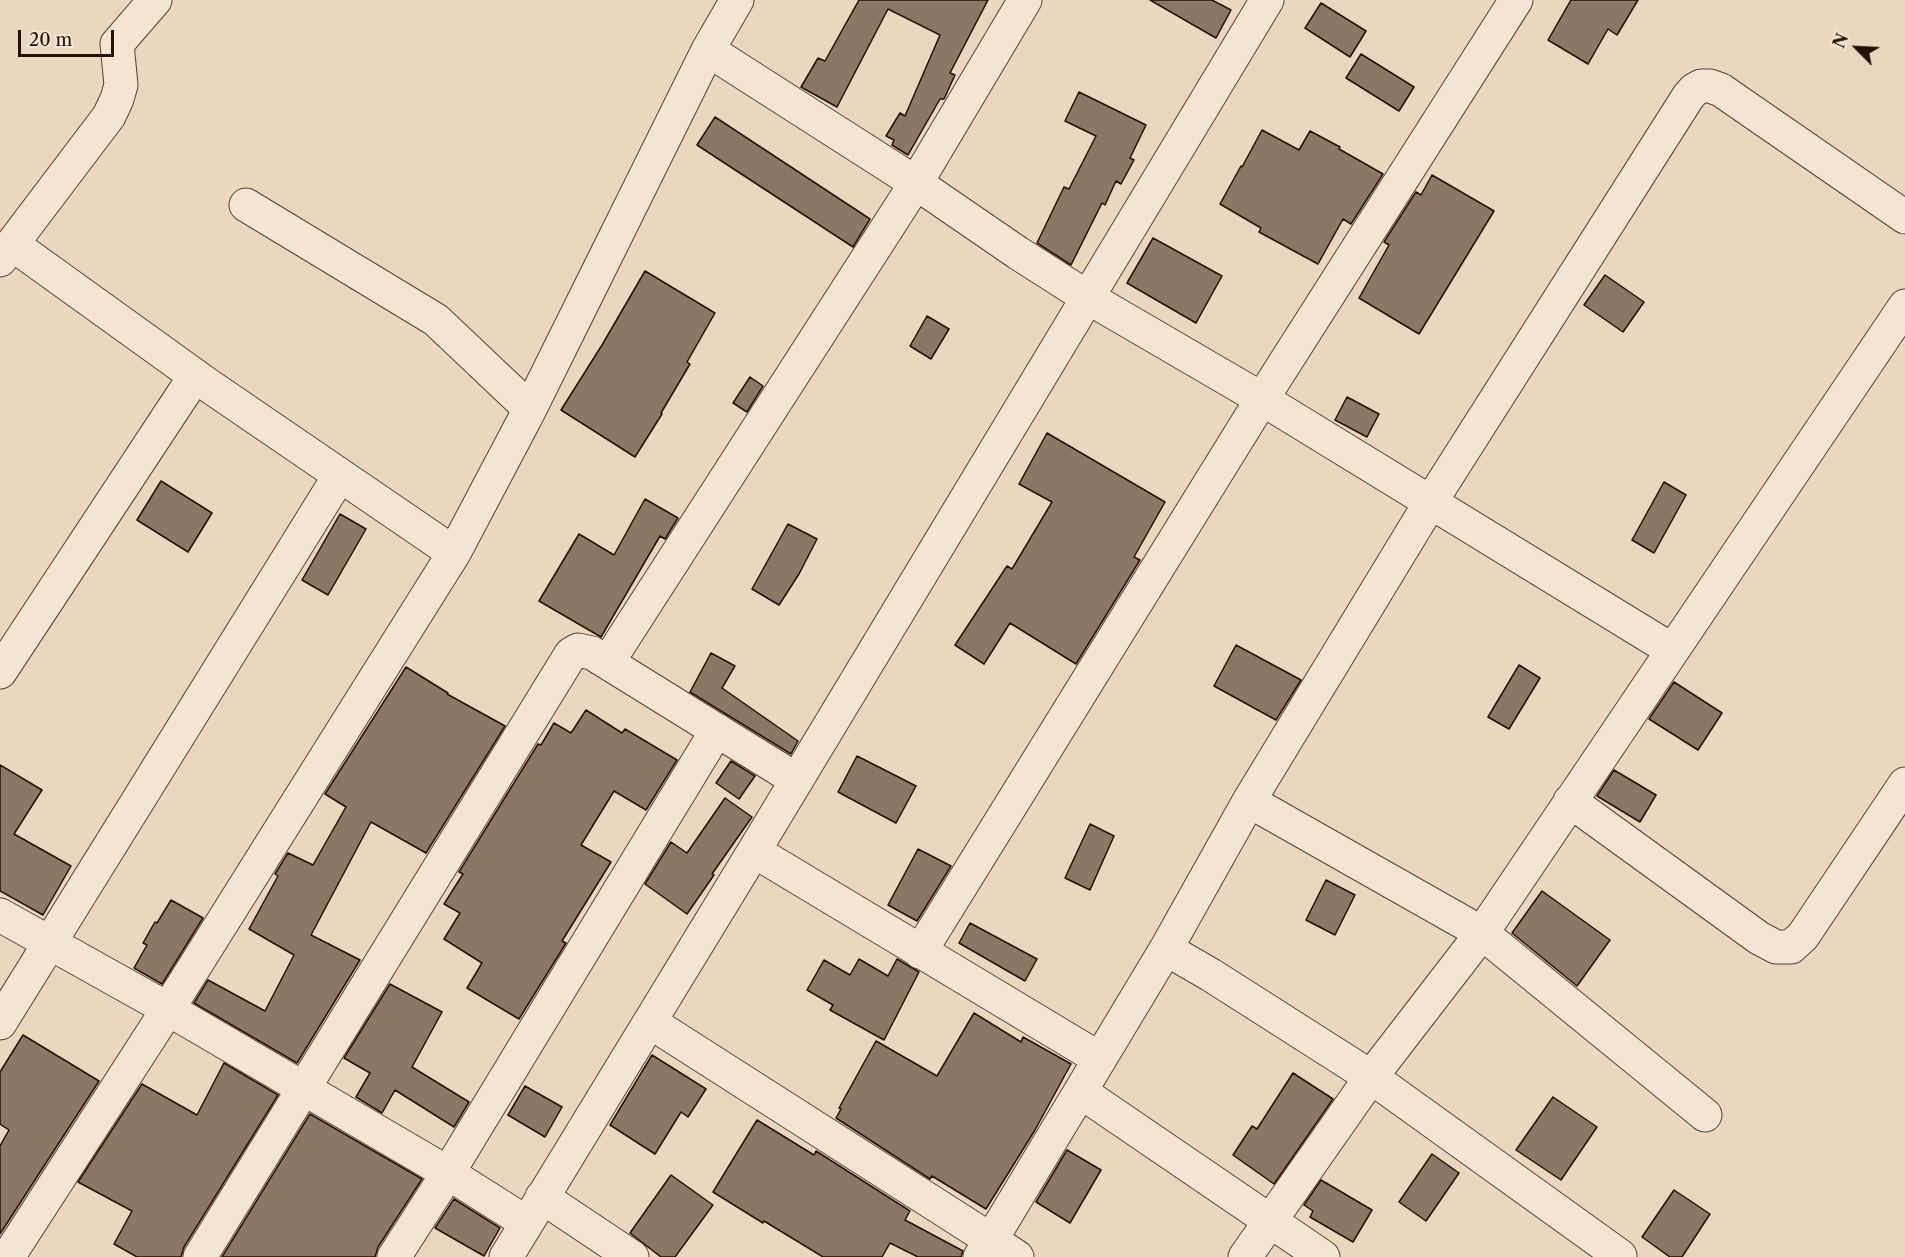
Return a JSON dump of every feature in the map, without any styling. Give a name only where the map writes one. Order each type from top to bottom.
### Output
[{"type":"street","points":[[155,0],[117,44],[121,85],[109,116],[6,252],[195,376],[454,553]]},
{"type":"street","points":[[8,1257],[168,1009],[454,553],[530,409],[708,50],[737,0]]},
{"type":"street","points":[[608,662],[916,183],[1025,0]]},
{"type":"street","points":[[506,1257],[797,780],[1267,0]]},
{"type":"street","points":[[920,952],[1262,399],[1516,0]]},
{"type":"street","points":[[708,50],[916,183],[1087,297],[1262,399],[1672,650]]},
{"type":"street","points":[[650,1022],[996,1251],[1081,1092],[1166,949],[1249,801],[1430,503],[1694,90],[1701,86],[1710,86],[1720,90],[1905,216]]},
{"type":"street","points":[[246,205],[436,320],[530,409]]},
{"type":"street","points":[[1245,1257],[1371,1077],[1482,933],[1905,306]]},
{"type":"street","points":[[0,672],[195,376]]},
{"type":"street","points":[[0,1023],[340,475]]},
{"type":"street","points":[[200,1257],[571,654],[578,650],[592,653],[797,780]]},
{"type":"street","points":[[393,1257],[448,1173],[717,730]]},
{"type":"street","points":[[1570,801],[1759,938],[1776,947],[1791,947],[1803,936],[1905,784]]},
{"type":"street","points":[[1249,801],[1482,933],[1705,1115]]},
{"type":"street","points":[[754,851],[1100,1059]]},
{"type":"street","points":[[0,915],[168,1009],[448,1173],[535,1210],[632,1257]]},
{"type":"street","points":[[1166,949],[1371,1077],[1620,1256]]},
{"type":"street","points":[[1081,1092],[1323,1257]]},
{"type":"building","points":[[859,0],[988,0],[950,73],[955,75],[944,99],[940,99],[908,155],[892,145],[894,140],[886,136],[900,113],[905,116],[940,35],[888,9],[837,107],[801,87],[818,58],[825,61]]},
{"type":"building","points":[[1150,0],[1212,0],[1231,10],[1216,38]]},
{"type":"building","points":[[1571,0],[1638,0],[1617,35],[1608,29],[1588,64],[1548,40]]},
{"type":"building","points":[[1321,3],[1366,31],[1350,57],[1305,28]]},
{"type":"building","points":[[1361,54],[1414,87],[1399,111],[1346,78]]},
{"type":"building","points":[[1079,92],[1146,125],[1130,158],[1134,160],[1121,184],[1116,181],[1105,205],[1102,203],[1071,265],[1037,243],[1064,187],[1069,189],[1096,136],[1065,121]]},
{"type":"building","points":[[715,117],[870,219],[853,247],[697,145]]},
{"type":"building","points":[[1262,130],[1299,150],[1310,131],[1383,174],[1351,224],[1343,219],[1318,264],[1259,232],[1261,228],[1220,204]]},
{"type":"building","points":[[1432,175],[1494,211],[1419,334],[1359,298],[1389,245],[1384,242],[1416,192],[1421,195]]},
{"type":"building","points":[[1153,238],[1222,276],[1196,323],[1127,283]]},
{"type":"building","points":[[645,271],[715,313],[687,362],[690,364],[635,457],[561,410]]},
{"type":"building","points":[[1605,275],[1644,302],[1623,332],[1584,305]]},
{"type":"building","points":[[927,316],[949,329],[931,359],[910,346]]},
{"type":"building","points":[[750,377],[763,386],[747,412],[733,403]]},
{"type":"building","points":[[1347,397],[1379,414],[1367,437],[1335,420]]},
{"type":"building","points":[[1047,433],[1165,502],[1134,557],[1140,560],[1076,664],[1010,623],[984,664],[955,645],[1007,566],[1012,569],[1052,502],[1019,484]]},
{"type":"building","points":[[161,481],[212,513],[188,552],[137,520]]},
{"type":"building","points":[[1664,482],[1686,495],[1654,553],[1632,540]]},
{"type":"building","points":[[645,499],[678,518],[665,539],[660,536],[601,637],[539,601],[579,534],[614,555]]},
{"type":"building","points":[[340,514],[366,529],[328,595],[302,580]]},
{"type":"building","points":[[788,524],[817,539],[799,574],[779,605],[752,589]]},
{"type":"building","points":[[1236,645],[1301,680],[1276,720],[1214,686]]},
{"type":"building","points":[[711,653],[735,666],[722,688],[798,741],[791,754],[690,692]]},
{"type":"building","points":[[1519,665],[1540,678],[1509,729],[1488,717]]},
{"type":"building","points":[[406,667],[447,694],[505,726],[426,853],[371,822],[311,935],[360,960],[297,1063],[194,1003],[208,980],[265,1011],[294,955],[249,929],[278,876],[275,874],[288,853],[313,865],[346,807],[325,794]]},
{"type":"building","points":[[1674,682],[1722,713],[1698,750],[1649,719]]},
{"type":"building","points":[[586,710],[622,733],[625,729],[677,760],[646,810],[614,791],[581,845],[611,862],[562,941],[566,943],[519,1019],[467,988],[482,963],[444,939],[460,913],[444,904],[463,874],[459,872],[538,744],[541,745],[554,723],[571,733]]},
{"type":"building","points":[[857,756],[916,786],[896,823],[838,792]]},
{"type":"building","points":[[731,761],[755,776],[739,799],[716,783]]},
{"type":"building","points":[[0,765],[42,790],[14,834],[71,866],[43,915],[0,891]]},
{"type":"building","points":[[1614,770],[1656,795],[1640,822],[1597,796]]},
{"type":"building","points":[[725,798],[752,817],[687,914],[645,884],[671,842],[687,853]]},
{"type":"building","points":[[1090,824],[1114,836],[1090,890],[1065,878]]},
{"type":"building","points":[[918,849],[951,866],[917,921],[888,905]]},
{"type":"building","points":[[1326,880],[1355,895],[1335,935],[1306,920]]},
{"type":"building","points":[[1542,891],[1610,940],[1577,986],[1512,933]]},
{"type":"building","points":[[171,900],[203,918],[162,984],[134,968],[147,945],[143,943]]},
{"type":"building","points":[[970,923],[1037,959],[1025,981],[959,943]]},
{"type":"building","points":[[859,959],[888,976],[897,959],[919,972],[884,1040],[830,1010],[833,1005],[807,990],[824,960],[850,975]]},
{"type":"building","points":[[390,984],[442,1012],[412,1067],[469,1102],[454,1127],[395,1090],[382,1113],[356,1097],[370,1073],[344,1058]]},
{"type":"building","points":[[974,1013],[1021,1042],[1023,1037],[1071,1064],[1035,1130],[986,1209],[932,1176],[930,1179],[836,1118],[841,1109],[839,1108],[876,1041],[937,1076]]},
{"type":"building","points":[[23,1035],[99,1081],[0,1234],[0,1146],[9,1130],[0,1124],[0,1072]]},
{"type":"building","points":[[652,1055],[706,1089],[688,1117],[681,1112],[655,1154],[610,1125]]},
{"type":"building","points":[[224,1063],[278,1095],[184,1247],[181,1257],[137,1257],[114,1244],[132,1211],[78,1182],[142,1084],[197,1115]]},
{"type":"building","points":[[1293,1073],[1333,1099],[1274,1184],[1233,1155],[1252,1126],[1257,1129]]},
{"type":"building","points":[[525,1086],[562,1107],[545,1137],[508,1115]]},
{"type":"building","points":[[1553,1097],[1597,1127],[1561,1180],[1516,1150]]},
{"type":"building","points":[[310,1114],[422,1179],[378,1247],[375,1257],[222,1257]]},
{"type":"building","points":[[757,1120],[814,1155],[816,1151],[910,1211],[905,1220],[963,1251],[961,1257],[918,1257],[890,1243],[882,1257],[823,1257],[713,1192]]},
{"type":"building","points":[[1067,1150],[1101,1170],[1070,1223],[1036,1202]]},
{"type":"building","points":[[1432,1154],[1459,1173],[1426,1221],[1399,1202]]},
{"type":"building","points":[[671,1175],[713,1205],[675,1257],[661,1257],[630,1233]]},
{"type":"building","points":[[1321,1180],[1372,1210],[1353,1242],[1310,1217],[1313,1211],[1304,1205]]},
{"type":"building","points":[[1674,1190],[1710,1214],[1682,1257],[1670,1257],[1642,1237]]},
{"type":"building","points":[[454,1199],[500,1228],[484,1256],[435,1228]]}]
